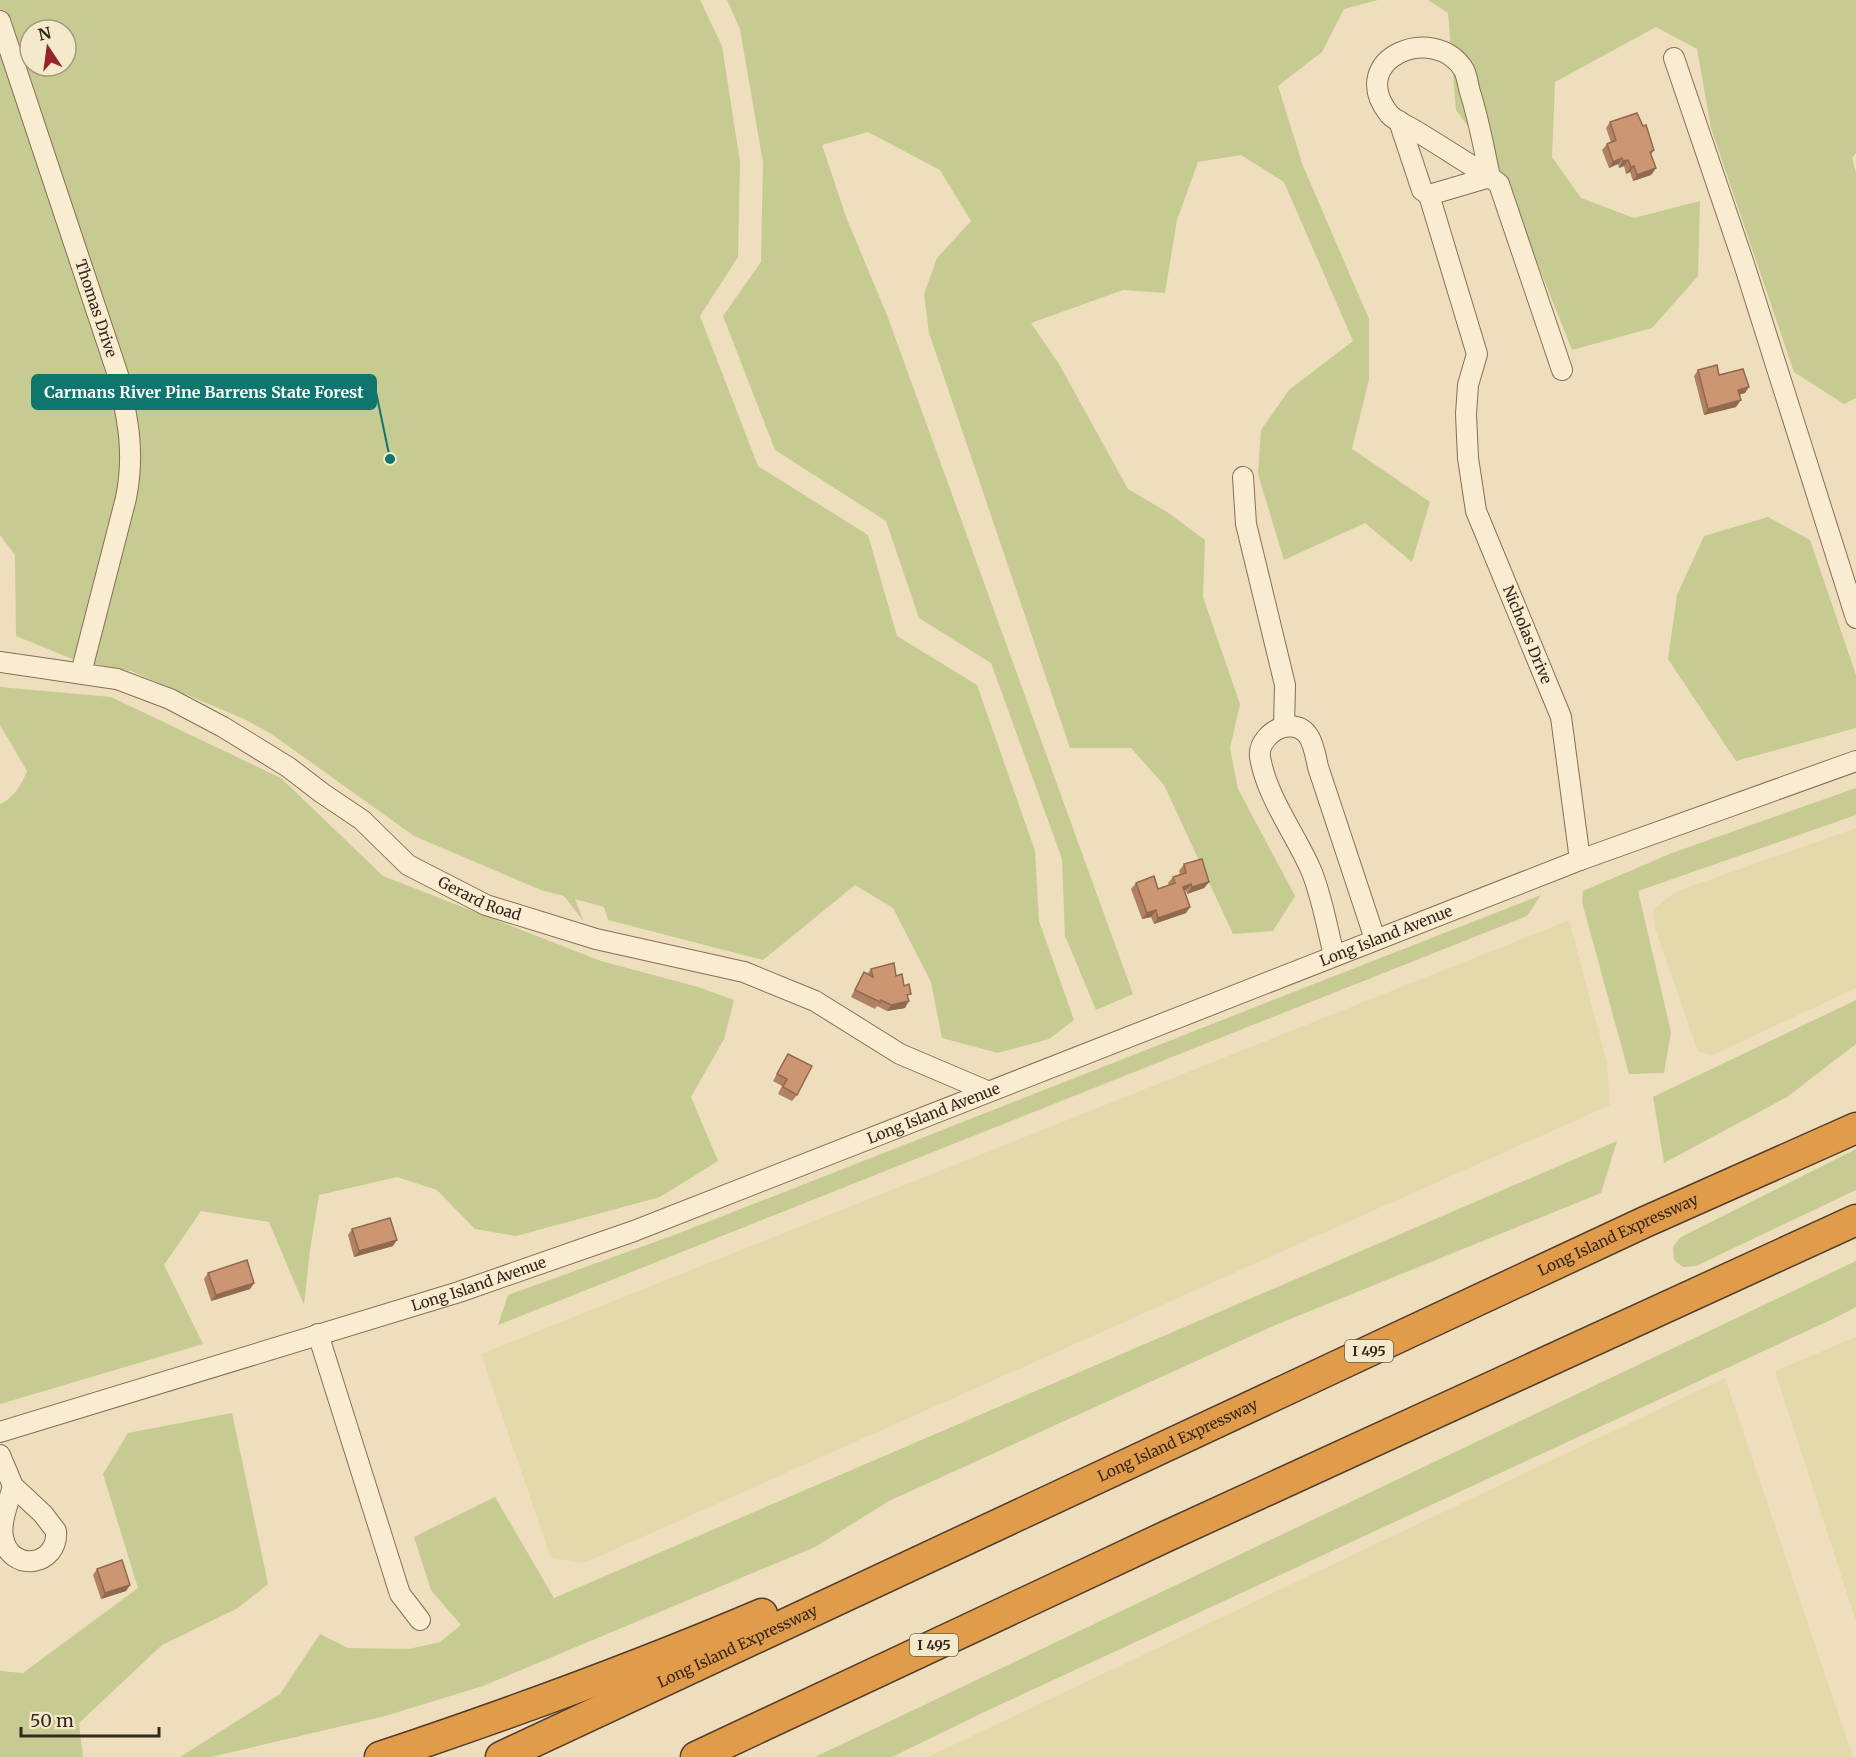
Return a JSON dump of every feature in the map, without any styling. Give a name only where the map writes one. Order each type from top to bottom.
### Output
[{"type":"highway","points":[[1814,1148],[1856,1119]]},
{"type":"highway","name":"Long Island Expressway","points":[[501,1757],[1645,1222],[1856,1128]]},
{"type":"highway","name":"I 495","points":[[698,1756],[1167,1536],[1856,1220]]},
{"type":"highway","points":[[1680,1301],[1856,1234]]},
{"type":"highway","points":[[380,1757],[608,1676],[776,1608],[927,1559]]},
{"type":"street","name":"Thomas Drive","points":[[0,21],[118,375],[129,426],[130,477],[126,498],[81,673]]},
{"type":"street","points":[[1490,177],[1475,106],[1464,70],[1450,56],[1431,47],[1405,50],[1386,60],[1378,76],[1379,97],[1390,116],[1499,184],[1562,370]]},
{"type":"street","points":[[1674,58],[1744,264],[1856,618]]},
{"type":"street","name":"Nicholas Drive","points":[[1399,121],[1422,190],[1429,195],[1477,354],[1468,385],[1466,414],[1468,458],[1476,511],[1561,717],[1580,860]]},
{"type":"street","points":[[1429,195],[1490,177]]},
{"type":"street","points":[[1243,477],[1246,524],[1285,685],[1284,727]]},
{"type":"street","name":"Gerard Road","points":[[0,662],[117,679],[170,699],[223,727],[288,767],[322,793],[363,819],[408,865],[486,905],[596,939],[744,972],[815,1001],[900,1054],[987,1091]]},
{"type":"street","points":[[1334,955],[1312,872],[1271,792],[1260,756],[1261,747],[1266,738],[1284,727],[1297,728],[1306,732],[1312,740],[1318,766],[1375,939]]},
{"type":"street","name":"Long Island Avenue","points":[[0,1432],[459,1292],[603,1242],[726,1196],[987,1091],[1580,860],[1856,761]]},
{"type":"street","points":[[318,1334],[400,1594],[420,1620]]},
{"type":"street","points":[[0,1455],[13,1486]]},
{"type":"shaded area","points":[[1856,828],[1856,988],[1713,1055],[1698,1052],[1655,928],[1653,910],[1675,892]]},
{"type":"shaded area","points":[[1569,920],[1607,1063],[1610,1105],[584,1563],[551,1558],[481,1354]]},
{"type":"shaded area","points":[[1856,1337],[1856,1621],[1775,1371]]},
{"type":"shaded area","points":[[1725,1378],[1853,1757],[928,1757]]},
{"type":"green space","points":[[0,0],[700,0],[722,46],[740,162],[738,257],[700,316],[758,466],[868,535],[897,636],[977,685],[1035,851],[1039,921],[1074,1020],[1049,1039],[998,1053],[942,1038],[931,982],[893,908],[855,885],[763,960],[608,920],[604,907],[575,899],[584,922],[564,896],[541,890],[414,836],[270,733],[244,719],[131,671],[75,660],[16,636],[15,555],[0,535]]},
{"type":"green space","points":[[727,0],[1378,0],[1344,9],[1322,52],[1278,86],[1303,166],[1369,319],[1369,379],[1352,449],[1430,502],[1412,562],[1365,523],[1284,560],[1258,474],[1261,430],[1289,390],[1353,341],[1284,182],[1241,155],[1198,162],[1177,220],[1165,293],[1123,290],[1031,323],[1059,364],[1128,489],[1167,512],[1205,540],[1203,597],[1240,704],[1230,748],[1238,789],[1295,896],[1273,931],[1233,934],[1164,785],[1131,748],[1070,748],[929,333],[924,294],[937,258],[971,221],[940,170],[868,132],[822,145],[846,217],[887,315],[1133,994],[1096,1010],[1065,936],[1062,859],[991,663],[919,618],[886,521],[775,450],[723,316],[761,262],[763,163],[740,29]]},
{"type":"green space","points":[[1428,0],[1856,0],[1856,153],[1852,158],[1856,173],[1856,398],[1844,404],[1794,372],[1711,128],[1697,49],[1656,27],[1555,82],[1552,157],[1581,198],[1634,218],[1700,201],[1698,276],[1652,328],[1572,350],[1502,174],[1456,110],[1448,13]]},
{"type":"green space","points":[[1768,517],[1810,540],[1856,675],[1856,728],[1736,761],[1668,659],[1677,595],[1704,536]]},
{"type":"green space","points":[[0,687],[111,697],[281,778],[383,876],[601,961],[698,987],[734,1000],[724,1039],[691,1097],[718,1161],[660,1197],[516,1236],[475,1229],[437,1190],[397,1177],[319,1195],[304,1305],[269,1222],[201,1211],[164,1265],[203,1344],[0,1404],[0,804],[9,799],[27,771],[0,725]]},
{"type":"green space","points":[[1856,788],[1856,815],[1638,891],[1671,1032],[1664,1073],[1629,1074],[1582,902],[1583,891],[1672,853]]},
{"type":"green space","points":[[1541,895],[1527,916],[498,1325],[508,1295],[677,1234]]},
{"type":"green space","points":[[1856,1000],[1856,1044],[1787,1097],[1664,1163],[1653,1097]]},
{"type":"green space","points":[[1617,1141],[1601,1193],[1273,1326],[889,1501],[815,1547],[483,1686],[385,1716],[211,1757],[180,1757],[280,1694],[320,1634],[348,1648],[409,1649],[440,1642],[461,1625],[431,1590],[414,1537],[495,1497],[554,1598]]},
{"type":"green space","points":[[1856,1149],[1856,1190],[1696,1266],[1683,1267],[1674,1260],[1673,1247],[1681,1237]]},
{"type":"green space","points":[[1856,1261],[1856,1307],[1837,1317],[980,1714],[892,1757],[815,1757]]},
{"type":"green space","points":[[232,1413],[268,1584],[238,1608],[162,1645],[79,1723],[83,1757],[0,1757],[0,1671],[23,1673],[138,1588],[103,1474],[128,1433]]},
{"type":"building","points":[[1637,113],[1643,126],[1646,125],[1654,150],[1650,152],[1656,168],[1637,175],[1634,166],[1631,167],[1628,160],[1623,161],[1622,158],[1613,162],[1607,144],[1616,140],[1610,122]]},
{"type":"building","points":[[1717,365],[1719,375],[1743,369],[1749,387],[1738,390],[1741,400],[1708,409],[1698,370]]},
{"type":"building","points":[[1202,859],[1209,882],[1183,887],[1190,907],[1158,918],[1156,910],[1147,913],[1136,883],[1154,876],[1158,889],[1175,883],[1173,877],[1186,873],[1184,864]]},
{"type":"building","points":[[894,963],[896,976],[902,974],[904,986],[909,984],[911,994],[907,995],[909,1001],[891,1005],[855,990],[864,972],[873,977],[871,969]]},
{"type":"building","points":[[788,1054],[812,1066],[797,1095],[783,1087],[787,1079],[777,1074]]},
{"type":"building","points":[[390,1218],[397,1240],[359,1251],[352,1229]]},
{"type":"building","points":[[247,1260],[254,1283],[216,1295],[208,1273]]},
{"type":"building","points":[[122,1560],[130,1585],[105,1593],[97,1569]]},
{"type":"place","name":"Carmans River Pine Barrens State Forest","points":[[390,459]]}]
